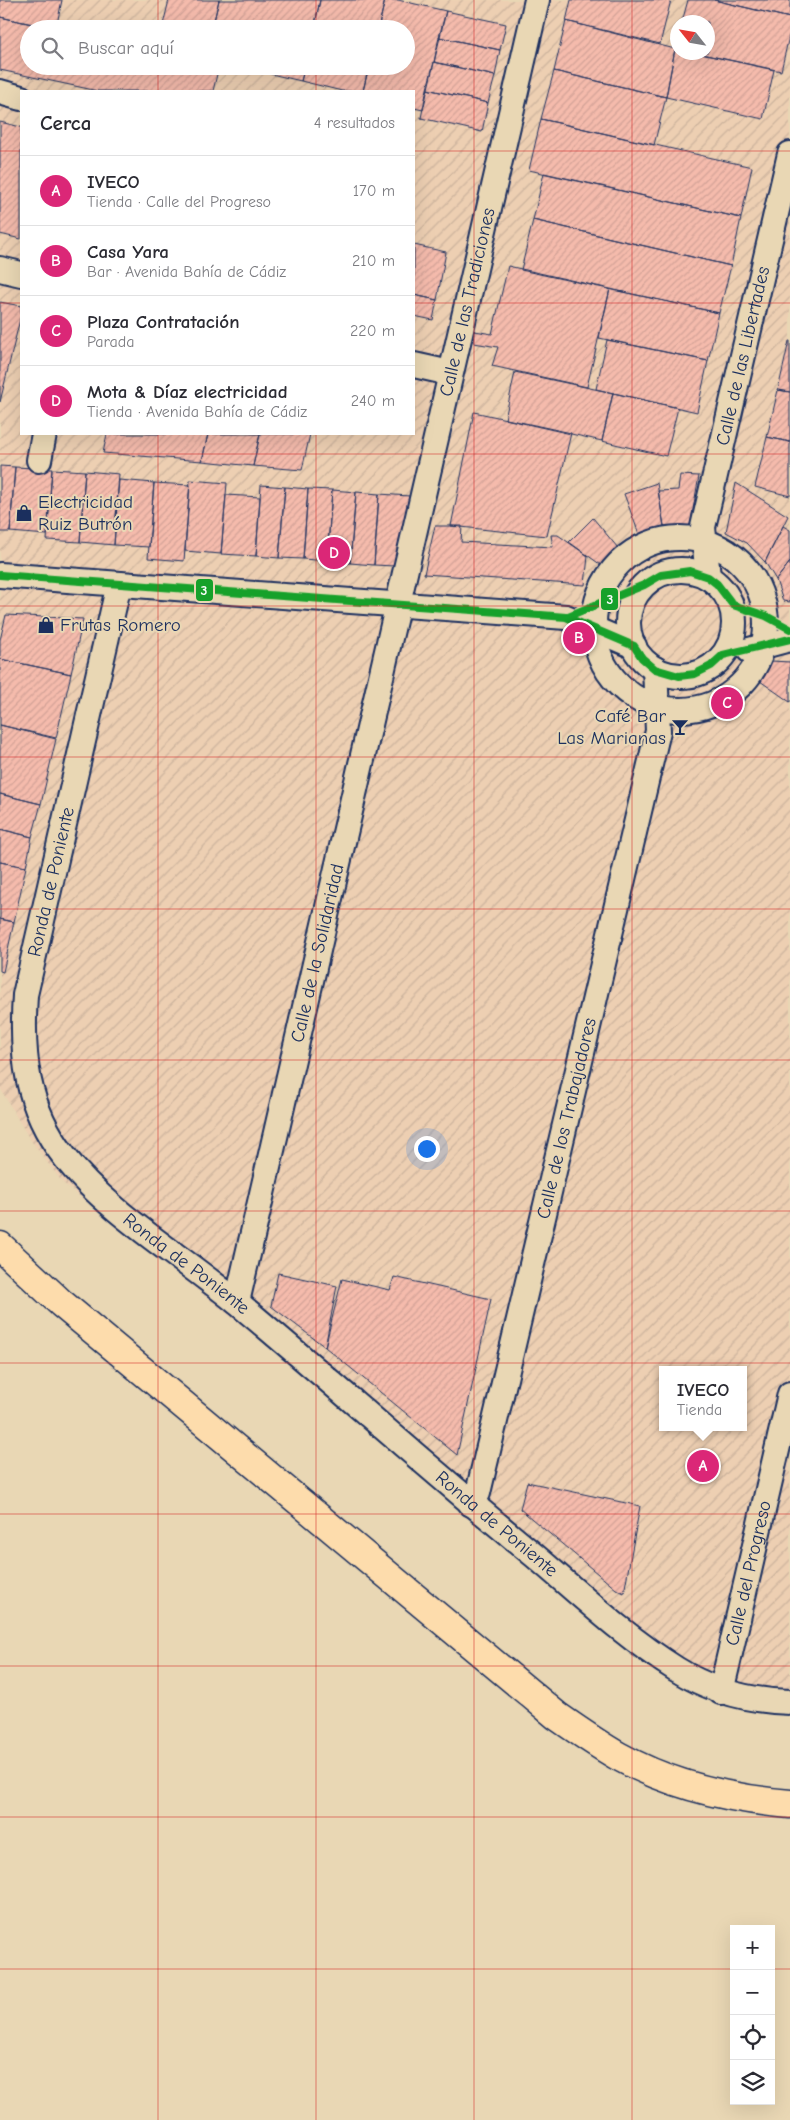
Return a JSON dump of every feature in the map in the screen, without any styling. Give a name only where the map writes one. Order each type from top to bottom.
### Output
[{"type":"main road","points":[[0,1246],[61,1303],[558,1716],[619,1756],[649,1771],[720,1794],[758,1801],[790,1804]]},
{"type":"street","name":"Calle de las Tradiciones","points":[[397,604],[537,0]]},
{"type":"street","points":[[0,92],[20,98]]},
{"type":"street","name":"Calle de las Libertades","points":[[708,577],[700,536],[790,154]]},
{"type":"street","points":[[0,269],[20,274]]},
{"type":"street","points":[[415,365],[450,373]]},
{"type":"street","points":[[39,460],[44,435]]},
{"type":"street","points":[[700,536],[730,554],[747,570],[760,592],[766,616],[763,646],[755,665],[744,681],[723,698],[698,707],[665,708],[635,697],[616,681],[602,660],[595,631],[596,606],[611,574],[628,556],[645,546],[663,540],[700,536]]},
{"type":"street","name":"Calle de las Libertades","points":[[668,571],[700,536]]},
{"type":"street","points":[[685,570],[708,577],[724,591],[730,603],[734,622],[731,639],[723,655],[711,666],[695,674],[679,676],[655,669],[642,658],[634,646],[629,632],[629,614],[635,596],[654,577],[668,571],[685,570]]},
{"type":"street","points":[[0,575],[566,617],[595,631],[634,646]]},
{"type":"street","name":"Ronda de Poniente","points":[[119,584],[25,995],[23,1028],[26,1072],[38,1114],[62,1154],[91,1189],[236,1302],[471,1504],[633,1638],[677,1670],[721,1692],[755,1700],[790,1702]]},
{"type":"street","points":[[566,617],[644,586]]},
{"type":"street","points":[[730,603],[766,616],[790,629]]},
{"type":"street","name":"Calle de la Solidaridad","points":[[236,1302],[397,604]]},
{"type":"street","points":[[723,655],[790,639]]},
{"type":"street","points":[[655,669],[665,708]]},
{"type":"street","name":"Calle de los Trabajadores","points":[[471,1504],[478,1494],[658,731],[665,708],[695,674]]},
{"type":"street","name":"Calle del Progreso","points":[[721,1692],[790,1394]]},
{"type":"shaded area","points":[[0,0],[790,0],[790,1712],[777,1712],[565,1595],[259,1339],[63,1183],[29,1138],[0,1088]]},
{"type":"building","points":[[0,0],[62,0],[58,20],[20,21],[0,17]]},
{"type":"building","points":[[169,0],[219,0],[214,20],[164,20]]},
{"type":"building","points":[[219,0],[320,0],[316,20],[214,20]]},
{"type":"building","points":[[320,0],[385,0],[380,20],[316,20]]},
{"type":"building","points":[[385,0],[398,0],[446,11],[423,110],[415,108],[415,90],[363,90],[367,75],[415,75],[415,20],[380,20]]},
{"type":"building","points":[[571,0],[671,0],[660,44],[566,21]]},
{"type":"building","points":[[688,0],[714,0],[790,18],[790,32],[781,71],[715,57],[715,15],[684,15]]},
{"type":"building","points":[[714,0],[790,0],[790,18]]},
{"type":"building","points":[[446,11],[506,24],[500,50],[439,37]]},
{"type":"building","points":[[0,17],[20,21],[20,74],[0,70]]},
{"type":"building","points":[[566,21],[670,48],[670,60],[673,60],[666,97],[554,71]]},
{"type":"building","points":[[439,37],[500,50],[495,76],[434,62]]},
{"type":"building","points":[[715,57],[774,70],[763,119],[666,97],[673,60],[715,60]]},
{"type":"building","points":[[434,62],[495,76],[488,103],[427,89]]},
{"type":"building","points":[[554,71],[666,97],[654,145],[541,119]]},
{"type":"building","points":[[23,75],[217,75],[213,90],[93,90]]},
{"type":"building","points":[[275,75],[303,75],[301,81]]},
{"type":"building","points":[[303,75],[367,75],[363,90],[338,90],[301,81]]},
{"type":"building","points":[[427,89],[488,103],[482,132],[421,118]]},
{"type":"building","points":[[541,119],[752,167],[741,218],[529,170]]},
{"type":"building","points":[[0,122],[20,127],[20,239],[0,234]]},
{"type":"building","points":[[544,173],[741,218],[731,266],[533,220]]},
{"type":"building","points":[[533,220],[731,266],[719,313],[521,270]]},
{"type":"building","points":[[415,245],[446,252],[437,300],[415,295]]},
{"type":"building","points":[[508,266],[610,289],[587,387],[492,366],[498,347],[474,343],[475,331],[492,334]]},
{"type":"building","points":[[610,289],[719,313],[708,361],[599,338]]},
{"type":"building","points":[[415,295],[437,300],[433,320],[415,316]]},
{"type":"building","points":[[0,302],[20,306],[20,319],[0,402]]},
{"type":"building","points":[[607,340],[708,361],[697,412],[596,389]]},
{"type":"building","points":[[790,341],[790,392],[778,390]]},
{"type":"building","points":[[515,372],[613,393],[602,441],[505,419]]},
{"type":"building","points":[[778,390],[790,392],[790,442],[767,437]]},
{"type":"building","points":[[613,393],[678,408],[666,456],[602,441]]},
{"type":"building","points":[[474,412],[571,433],[547,536],[451,526]]},
{"type":"building","points":[[107,435],[208,435],[202,461],[103,453]]},
{"type":"building","points":[[208,435],[260,435],[253,466],[202,461]]},
{"type":"building","points":[[260,435],[310,435],[302,470],[253,466]]},
{"type":"building","points":[[767,437],[790,442],[790,496],[755,487]]},
{"type":"building","points":[[0,466],[15,467],[10,532],[0,532]]},
{"type":"building","points":[[15,467],[52,469],[47,535],[10,532]]},
{"type":"building","points":[[52,469],[85,471],[80,542],[47,540]]},
{"type":"building","points":[[85,471],[119,474],[114,545],[80,542]]},
{"type":"building","points":[[680,475],[699,476],[690,526],[664,526],[658,491],[678,490]]},
{"type":"building","points":[[119,480],[154,483],[149,547],[114,545]]},
{"type":"building","points":[[190,480],[227,483],[221,554],[185,551]]},
{"type":"building","points":[[154,483],[190,485],[184,561],[148,558]]},
{"type":"building","points":[[657,483],[664,526],[639,534],[624,494]]},
{"type":"building","points":[[736,483],[788,516],[765,562],[747,543],[726,532]]},
{"type":"building","points":[[261,485],[285,487],[279,558],[256,556]]},
{"type":"building","points":[[285,487],[308,489],[303,559],[279,558]]},
{"type":"building","points":[[308,489],[332,490],[327,561],[303,559]]},
{"type":"building","points":[[332,490],[356,492],[350,563],[327,561]]},
{"type":"building","points":[[356,492],[379,494],[374,565],[350,563]]},
{"type":"building","points":[[379,494],[410,496],[394,566],[374,565]]},
{"type":"building","points":[[226,495],[260,497],[256,556],[221,554]]},
{"type":"building","points":[[593,518],[618,548],[601,565],[569,542]]},
{"type":"building","points":[[435,526],[462,526],[461,542],[553,547],[551,535],[558,535],[588,556],[585,585],[424,574]]},
{"type":"building","points":[[783,526],[790,530],[790,562],[776,580],[765,562]]},
{"type":"building","points":[[790,562],[790,602],[783,601],[776,580]]},
{"type":"building","points":[[6,615],[83,619],[71,674],[0,659],[0,640]]},
{"type":"building","points":[[0,659],[71,674],[56,738],[0,725]]},
{"type":"building","points":[[771,661],[790,662],[790,702],[760,681]]},
{"type":"building","points":[[0,725],[56,739],[41,804],[0,794]]},
{"type":"building","points":[[0,794],[41,804],[32,837],[0,829]]},
{"type":"building","points":[[0,829],[32,837],[26,867],[0,862]]},
{"type":"building","points":[[0,862],[26,867],[14,922],[0,919]]},
{"type":"building","points":[[0,919],[14,922],[3,972],[0,971]]},
{"type":"building","points":[[278,1273],[337,1286],[325,1347],[271,1306]]},
{"type":"building","points":[[394,1277],[491,1299],[457,1455],[325,1347],[342,1279],[390,1290]]},
{"type":"building","points":[[527,1482],[640,1506],[624,1593],[616,1589],[520,1509]]},
{"type":"transit line","name":"3","points":[[0,575],[566,617],[644,585],[661,575],[690,571],[708,577],[717,584],[733,605],[766,616],[790,629]]},
{"type":"transit line","name":"3","points":[[541,615],[566,617],[634,646],[642,658],[655,669],[679,676],[695,674],[711,666],[723,655],[790,639]]},
{"type":"place","name":"Electricidad Ruiz Butrón","points":[[24,513]]},
{"type":"place","name":"Mota & Díaz electricidad","points":[[334,553]]},
{"type":"place","name":"Frutas Romero","points":[[46,625]]},
{"type":"place","name":"Casa Yara","points":[[579,638]]},
{"type":"place","name":"Plaza Contratación","points":[[727,703]]},
{"type":"place","name":"Café Bar Las Marianas","points":[[680,727]]},
{"type":"place","name":"IVECO","points":[[703,1466]]}]
